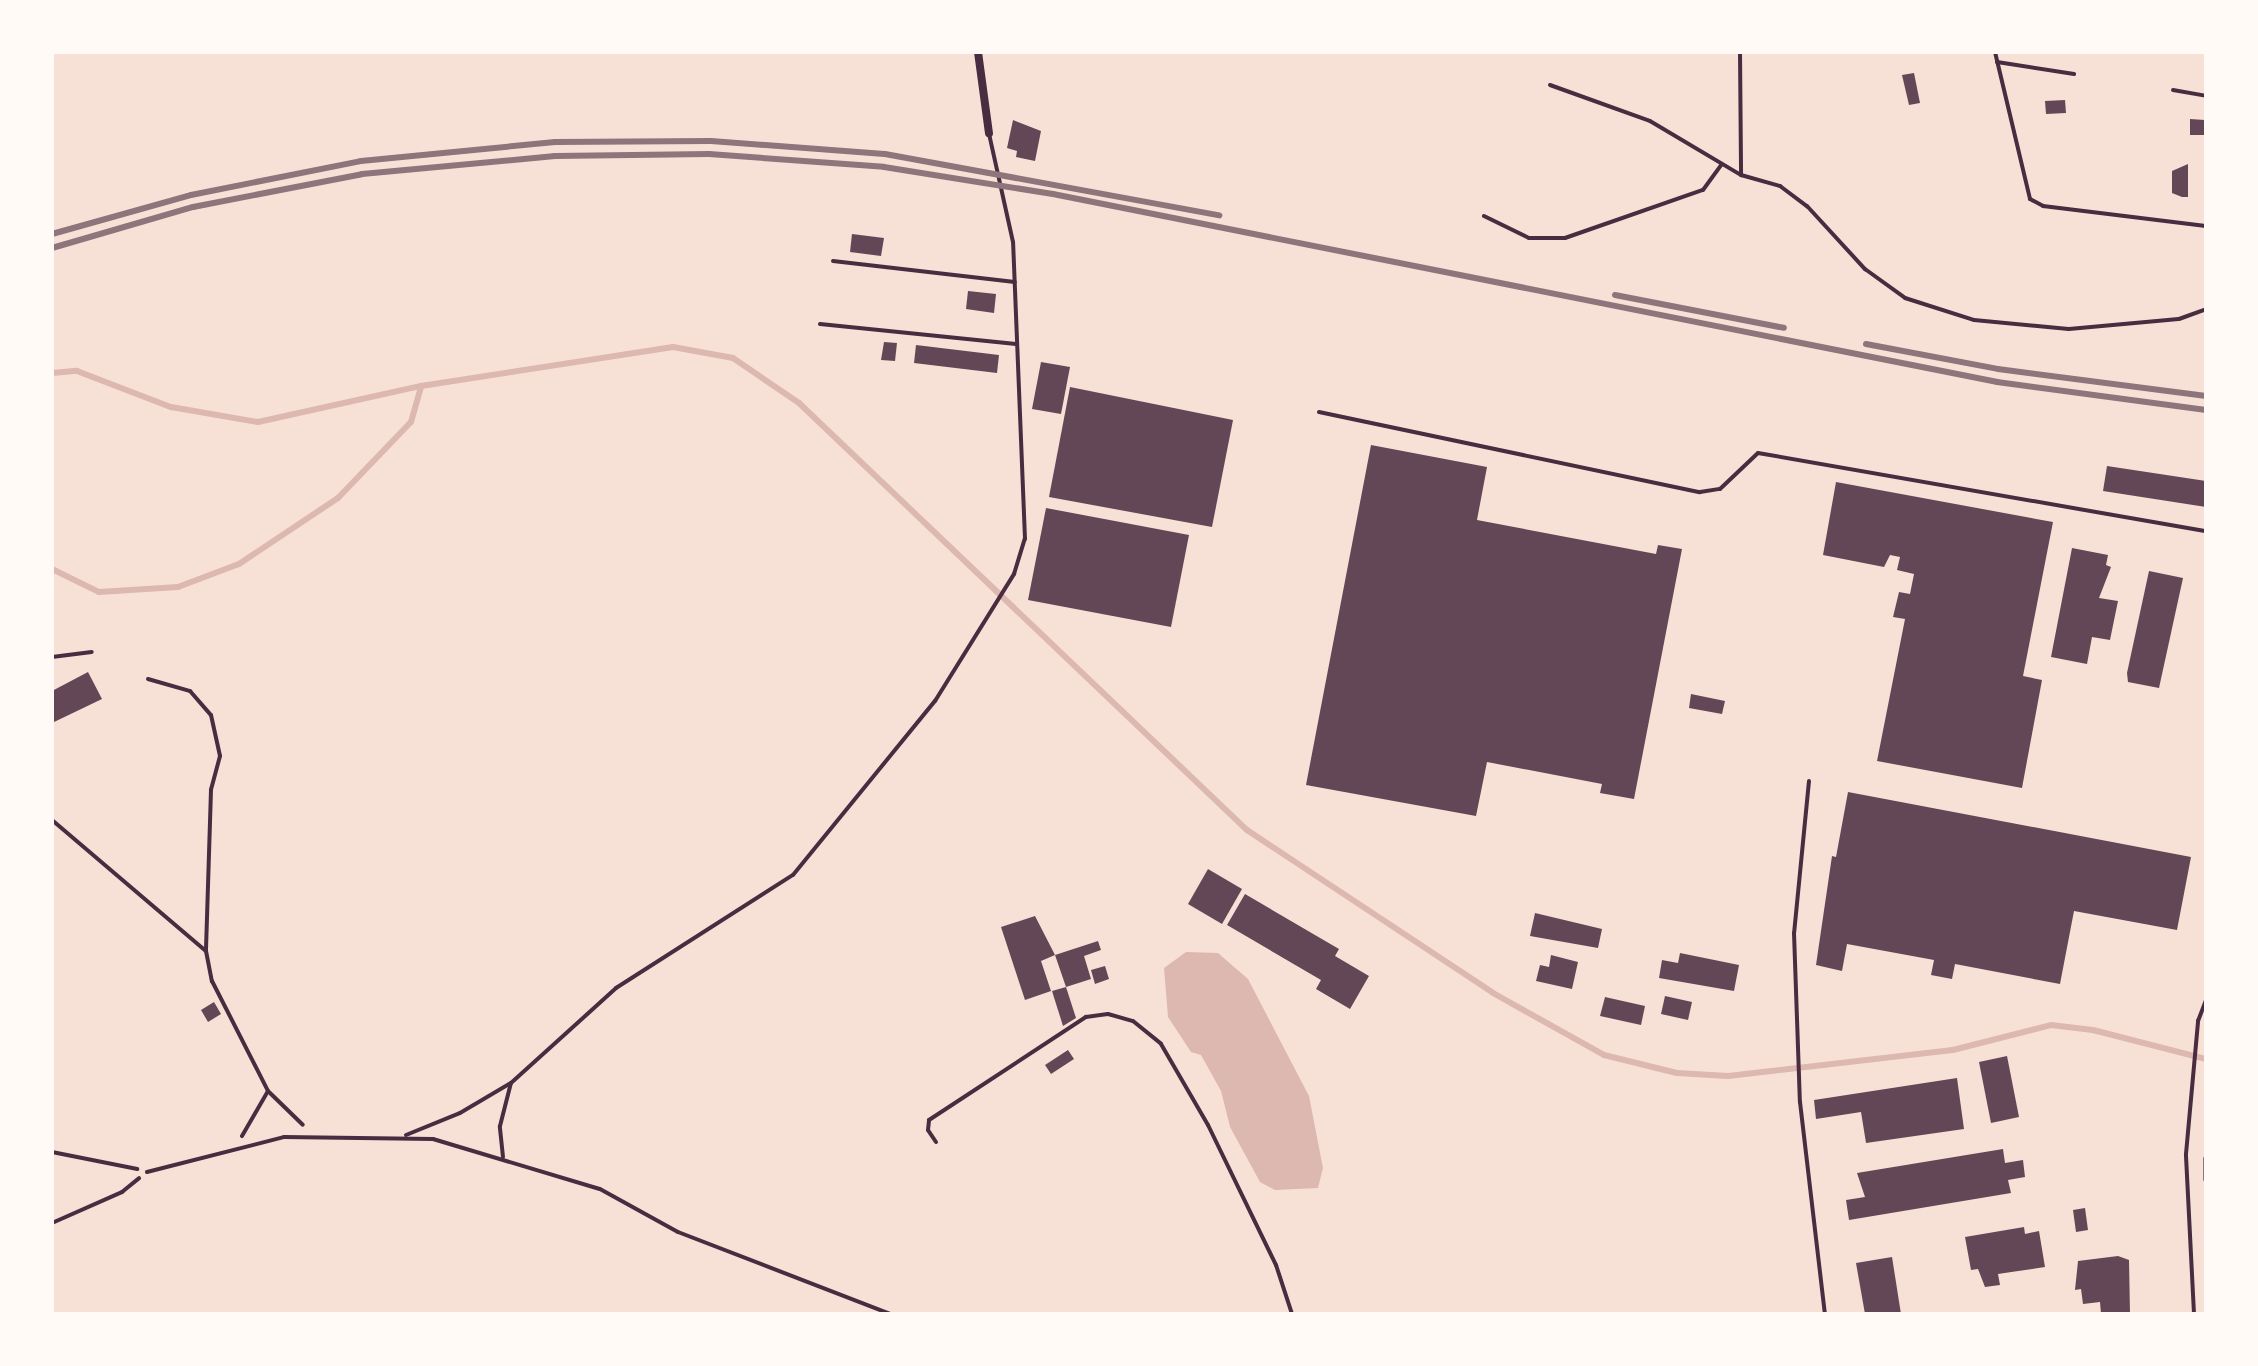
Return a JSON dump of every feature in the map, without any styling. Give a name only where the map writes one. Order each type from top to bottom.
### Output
[{"type":"street","points":[[978,52],[989,133]]},
{"type":"lane","points":[[403,1136],[460,1113],[511,1083],[616,988],[793,875],[925,713],[1014,574],[1025,539],[1013,242],[989,133]]},
{"type":"lane","points":[[833,261],[1015,282]]},
{"type":"lane","points":[[820,324],[1017,344]]},
{"type":"lane","points":[[1319,412],[1700,492],[1720,489],[1758,453],[2206,531]]},
{"type":"lane","points":[[52,657],[92,652]]},
{"type":"lane","points":[[1809,781],[1794,933],[1800,1102],[1825,1314]]},
{"type":"lane","points":[[503,1157],[500,1126],[511,1083]]},
{"type":"lane","points":[[147,1172],[237,1145],[313,1135],[403,1136],[503,1157],[600,1189],[678,1232],[891,1314]]},
{"type":"path","points":[[1740,52],[1741,175]]},
{"type":"path","points":[[1995,52],[2030,199],[2043,206],[2206,226]]},
{"type":"path","points":[[1997,62],[2074,74]]},
{"type":"path","points":[[1550,85],[1650,121],[1741,175],[1780,186],[1807,206],[1865,269],[1905,298],[1974,320],[2069,329],[2179,319],[2206,309]]},
{"type":"path","points":[[2173,90],[2206,96]]},
{"type":"path","points":[[1484,216],[1529,238],[1565,238],[1703,190],[1722,164]]},
{"type":"path","points":[[148,679],[190,691],[211,715],[220,756],[211,790],[206,951],[212,981],[268,1091],[313,1135]]},
{"type":"path","points":[[52,820],[206,951]]},
{"type":"path","points":[[2194,1314],[2186,1154],[2198,1021],[2206,1000]]},
{"type":"path","points":[[936,1142],[928,1130],[929,1120],[1086,1017],[1108,1014],[1133,1021],[1161,1044],[1208,1125],[1276,1265],[1292,1314]]},
{"type":"path","points":[[237,1145],[268,1091]]},
{"type":"path","points":[[52,1152],[147,1172]]},
{"type":"path","points":[[52,1223],[122,1192],[147,1172]]},
{"type":"shaded area","points":[[1186,952],[1218,953],[1248,979],[1309,1096],[1323,1168],[1318,1188],[1275,1190],[1260,1182],[1230,1127],[1221,1091],[1201,1055],[1191,1052],[1168,1017],[1164,968]]},
{"type":"building","points":[[1914,73],[1920,103],[1909,105],[1902,75]]},
{"type":"building","points":[[2065,100],[2066,113],[2046,114],[2045,101]]},
{"type":"building","points":[[2190,119],[2205,120],[2205,135],[2190,135]]},
{"type":"building","points":[[1013,120],[1041,131],[1035,161],[1016,157],[1017,151],[1007,148]]},
{"type":"building","points":[[2188,164],[2188,197],[2182,197],[2172,193],[2172,171]]},
{"type":"building","points":[[852,234],[884,238],[881,256],[850,252]]},
{"type":"building","points":[[968,291],[996,294],[994,313],[966,309]]},
{"type":"building","points":[[884,342],[897,343],[895,361],[881,360]]},
{"type":"building","points":[[916,345],[999,355],[997,373],[914,363]]},
{"type":"building","points":[[1041,362],[1070,367],[1061,414],[1032,409]]},
{"type":"building","points":[[1070,387],[1233,420],[1212,527],[1049,497]]},
{"type":"building","points":[[1371,445],[1487,467],[1477,520],[1656,554],[1658,545],[1682,549],[1634,799],[1600,793],[1602,784],[1487,762],[1476,816],[1306,785]]},
{"type":"building","points":[[2107,466],[2206,481],[2206,507],[2103,491]]},
{"type":"building","points":[[1836,482],[2053,522],[2023,676],[2042,680],[2022,788],[1877,761],[1905,619],[1893,617],[1899,592],[1910,594],[1914,574],[1897,570],[1900,557],[1890,555],[1884,567],[1823,555]]},
{"type":"building","points":[[1046,508],[1189,535],[1171,627],[1028,600]]},
{"type":"building","points":[[2072,548],[2108,555],[2106,565],[2111,567],[2099,598],[2118,601],[2110,640],[2092,637],[2087,664],[2051,657]]},
{"type":"building","points":[[2149,571],[2183,578],[2159,688],[2128,682],[2127,673]]},
{"type":"building","points":[[88,672],[102,699],[52,723],[52,691]]},
{"type":"building","points":[[1691,694],[1725,701],[1722,714],[1689,708]]},
{"type":"building","points":[[1848,792],[2191,857],[2177,930],[2074,911],[2060,984],[1955,964],[1952,979],[1931,975],[1934,960],[1847,944],[1842,971],[1816,965],[1832,856],[1836,857]]},
{"type":"building","points":[[1208,869],[1242,889],[1222,924],[1188,904]]},
{"type":"building","points":[[1245,894],[1339,949],[1335,956],[1369,976],[1350,1009],[1316,989],[1321,980],[1227,925]]},
{"type":"building","points":[[1535,913],[1602,929],[1598,948],[1530,936]]},
{"type":"building","points":[[1035,916],[1055,955],[1041,961],[1051,991],[1025,1000],[1001,927]]},
{"type":"building","points":[[1098,941],[1101,950],[1084,956],[1091,979],[1066,987],[1055,955]]},
{"type":"building","points":[[1680,953],[1739,965],[1734,991],[1659,978],[1662,960],[1678,963]]},
{"type":"building","points":[[1551,955],[1578,962],[1572,989],[1536,981],[1540,965],[1549,967]]},
{"type":"building","points":[[1105,966],[1109,979],[1095,984],[1091,970]]},
{"type":"building","points":[[1066,987],[1076,1018],[1063,1026],[1052,991]]},
{"type":"building","points":[[1665,996],[1692,1002],[1688,1020],[1661,1014]]},
{"type":"building","points":[[1605,997],[1645,1006],[1641,1025],[1600,1016]]},
{"type":"building","points":[[214,1002],[221,1014],[208,1022],[201,1010]]},
{"type":"building","points":[[1068,1050],[1074,1059],[1051,1074],[1045,1065]]},
{"type":"building","points":[[2007,1056],[2019,1117],[1991,1123],[1979,1062]]},
{"type":"building","points":[[1957,1078],[1964,1129],[1866,1143],[1861,1112],[1816,1119],[1814,1100]]},
{"type":"building","points":[[2003,1149],[2005,1163],[2023,1160],[2025,1177],[2008,1180],[2011,1193],[1849,1220],[1846,1200],[1865,1197],[1857,1173]]},
{"type":"building","points":[[2085,1208],[2088,1230],[2076,1232],[2073,1210]]},
{"type":"building","points":[[2024,1227],[2025,1234],[2039,1231],[2045,1267],[1998,1274],[2000,1285],[1985,1287],[1978,1269],[1971,1270],[1965,1237]]},
{"type":"building","points":[[2118,1256],[2129,1260],[2130,1313],[2101,1314],[2100,1302],[2083,1304],[2081,1289],[2075,1290],[2078,1261]]},
{"type":"building","points":[[1892,1257],[1901,1314],[1865,1314],[1856,1263]]},
{"type":"waterway","points":[[52,373],[77,371],[171,407],[258,422],[421,386],[673,347],[733,358],[799,403],[1247,830],[1493,993],[1604,1055],[1677,1073],[1728,1076],[1953,1050],[2051,1025],[2093,1030],[2206,1059]]},
{"type":"waterway","points":[[52,569],[99,592],[178,587],[239,564],[338,498],[411,422],[421,386]]},
{"type":"railway","points":[[52,234],[191,195],[361,161],[555,142],[711,141],[885,154],[1219,215]]},
{"type":"railway","points":[[52,248],[193,207],[362,174],[555,156],[709,154],[884,167],[1053,194],[1997,382],[2206,410]]},
{"type":"railway","points":[[1615,295],[1784,328]]},
{"type":"railway","points":[[1866,344],[1998,369],[2206,396]]},
{"type":"railway","points":[[2206,1159],[2206,1179]]}]
